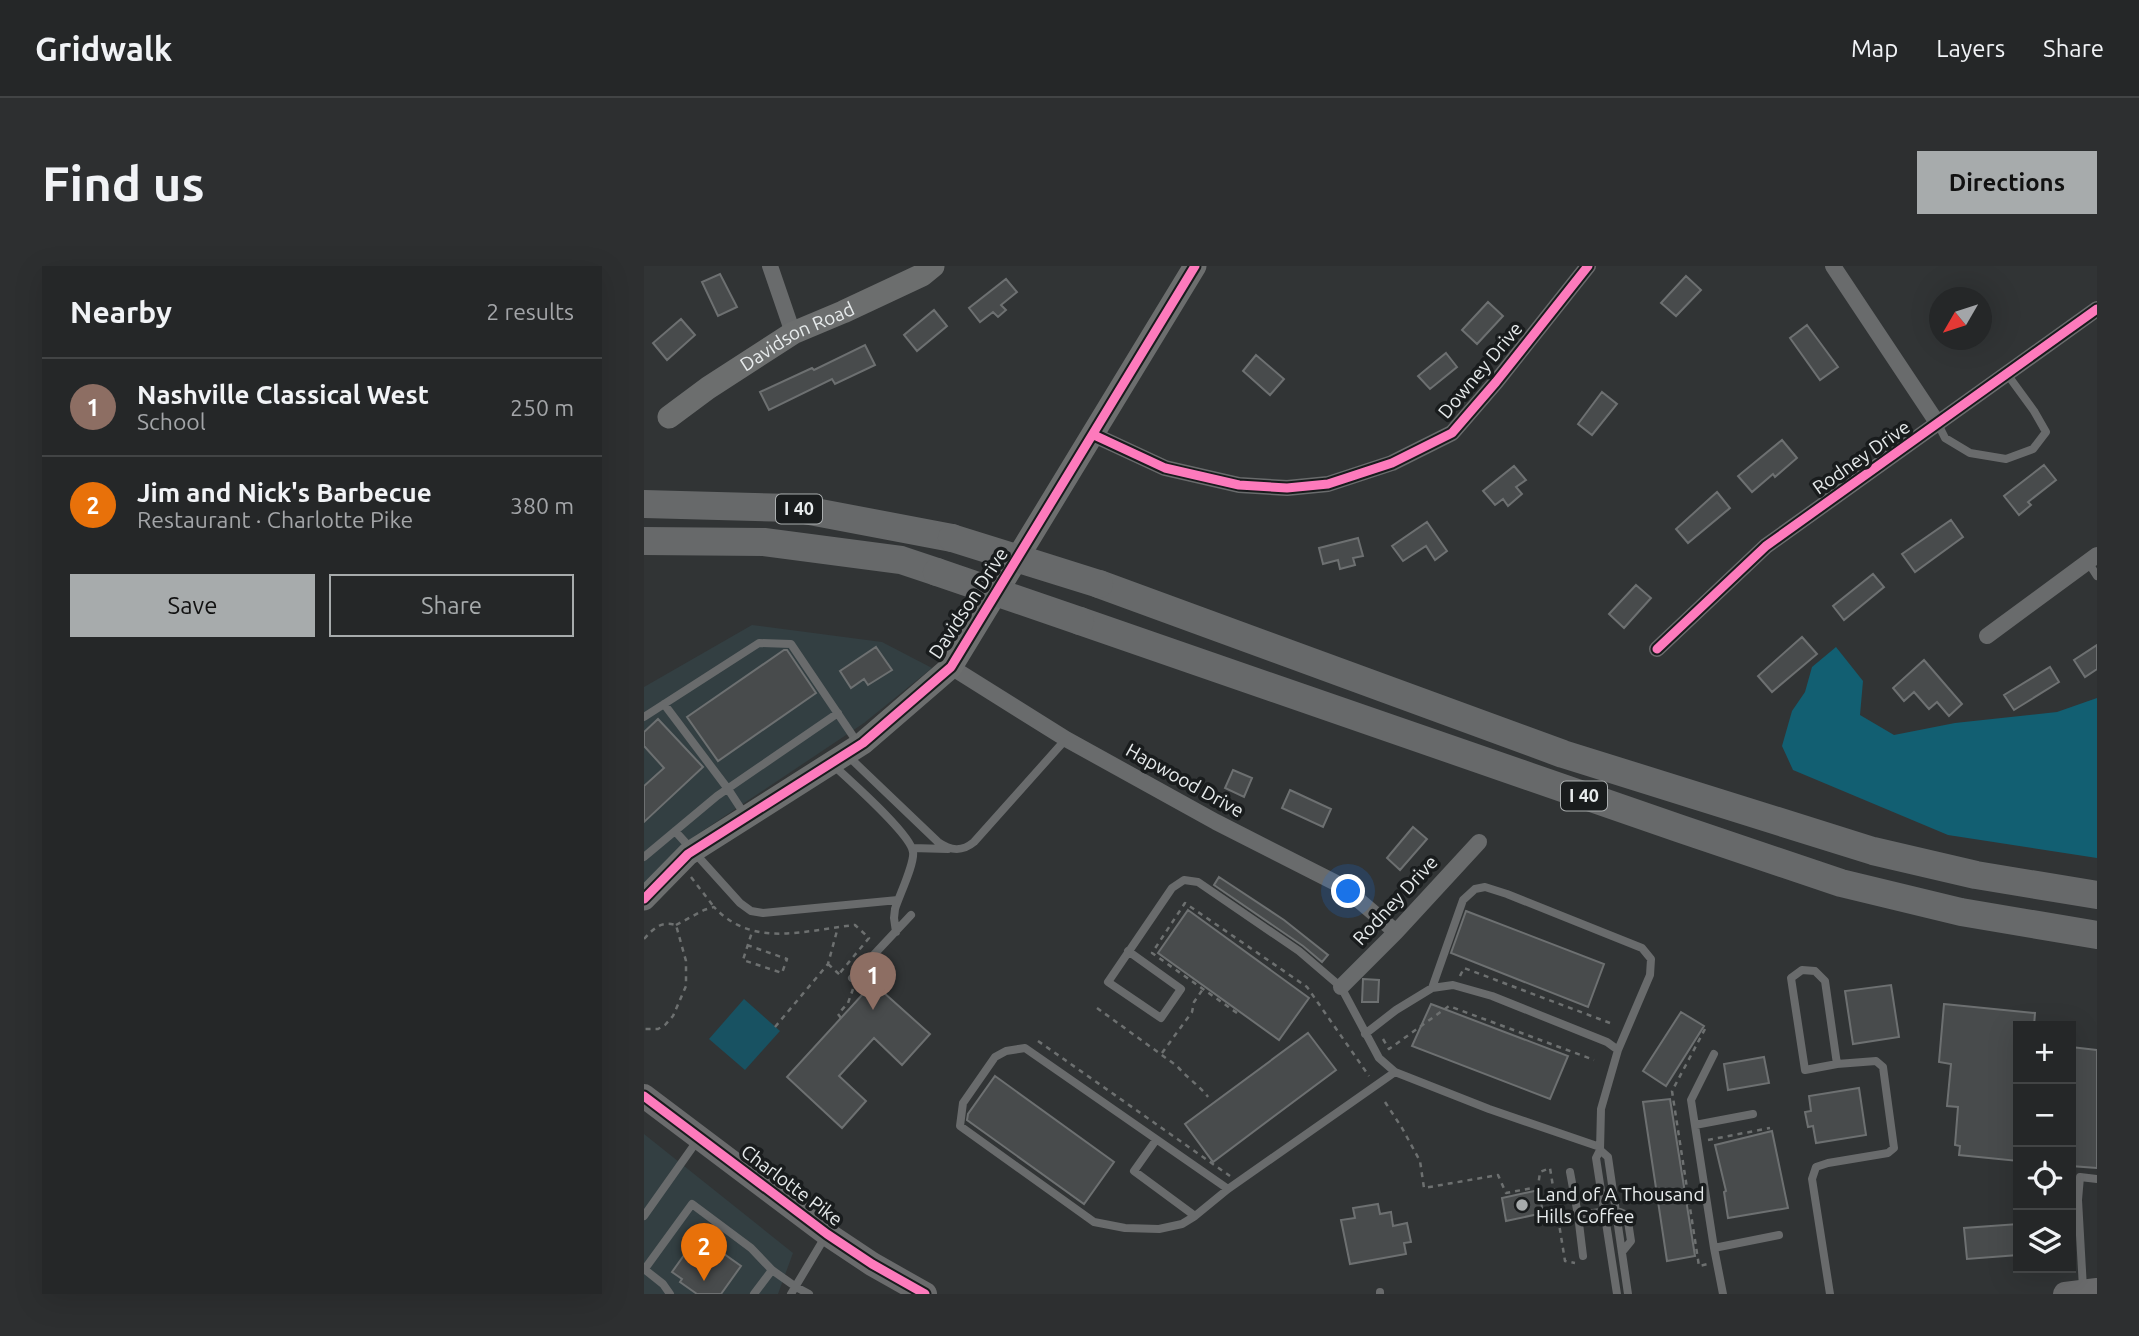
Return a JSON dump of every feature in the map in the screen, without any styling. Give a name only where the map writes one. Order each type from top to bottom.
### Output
[{"type":"highway","name":"I 40","points":[[644,504],[794,508],[952,538],[1099,584],[1563,754],[1873,850],[1976,876],[2097,895]]},
{"type":"highway","name":"I 40","points":[[644,541],[764,542],[901,560],[1841,883],[1961,912],[2097,935]]},
{"type":"main road","name":"Charlotte Pike","points":[[644,1096],[827,1234],[925,1294]]},
{"type":"street","points":[[769,266],[793,333]]},
{"type":"street","name":"Davidson Road","points":[[668,417],[793,333],[922,275],[933,266]]},
{"type":"street","name":"Davidson Drive","points":[[644,899],[695,850],[845,754],[951,667],[1195,266]]},
{"type":"street","name":"Downey Drive","points":[[1094,435],[1165,468],[1239,485],[1287,488],[1328,484],[1392,463],[1452,433],[1588,266]]},
{"type":"street","points":[[1833,266],[1938,424]]},
{"type":"street","name":"Rodney Drive","points":[[1657,649],[1766,546],[2097,309]]},
{"type":"street","points":[[1987,636],[2094,564]]},
{"type":"street","name":"Hapwood Drive","points":[[951,667],[1066,739],[1216,822],[1342,887],[1396,932]]},
{"type":"street","name":"Rodney Drive","points":[[1341,987],[1479,842]]},
{"type":"lane","points":[[1938,424],[1945,438],[1970,453],[2006,459],[2034,449],[2046,432],[2007,374]]},
{"type":"lane","points":[[644,717],[759,643],[792,644],[838,713],[845,754],[912,848],[913,857],[894,918],[896,932]]},
{"type":"lane","points":[[664,704],[747,817]]},
{"type":"lane","points":[[644,857],[728,789],[838,713]]},
{"type":"lane","points":[[912,848],[962,849],[974,842],[1066,739]]},
{"type":"lane","points":[[845,754],[939,842],[951,850]]},
{"type":"lane","points":[[675,831],[695,850],[732,895],[746,908],[755,912],[898,900]]},
{"type":"lane","points":[[1128,951],[1181,989],[1161,1018],[1108,982],[1128,951],[1172,888],[1184,880],[1198,881],[1299,951],[1341,987],[1379,1058],[1395,1072],[1600,1148],[1608,1157],[1628,1294]]},
{"type":"lane","points":[[1432,988],[1463,900],[1475,889],[1485,887],[1642,948],[1651,959],[1650,975],[1618,1050],[1601,1109],[1600,1148],[1596,1158],[1618,1294]]},
{"type":"lane","points":[[852,978],[912,915]]},
{"type":"lane","points":[[1830,1294],[1812,1179],[1816,1167],[1888,1153],[1894,1148],[1883,1067],[1876,1061],[1805,1070],[1791,978],[1802,970],[1815,971],[1825,981],[1837,1064]]},
{"type":"lane","points":[[1365,1034],[1396,1010],[1432,988],[1453,985],[1492,996],[1607,1042],[1618,1050]]},
{"type":"lane","points":[[1228,1189],[1025,1048],[1006,1051],[995,1057],[963,1103],[960,1126],[1094,1222],[1125,1228],[1159,1229],[1182,1224],[1195,1216],[1228,1189],[1395,1072]]},
{"type":"lane","points":[[1714,1054],[1691,1100],[1723,1294]]},
{"type":"lane","points":[[1695,1125],[1753,1114]]},
{"type":"lane","points":[[644,1216],[699,1138]]},
{"type":"lane","points":[[1156,1140],[1134,1171],[1195,1216]]},
{"type":"lane","points":[[1570,1172],[1578,1215],[1581,1259]]},
{"type":"lane","points":[[2082,1292],[2078,1200],[2080,1177],[2097,1179]]},
{"type":"lane","points":[[670,1294],[663,1284],[644,1269],[692,1204],[751,1248],[794,1291],[809,1294]]},
{"type":"lane","points":[[1578,1215],[1615,1210]]},
{"type":"lane","points":[[794,1291],[827,1234]]},
{"type":"lane","points":[[1714,1248],[1779,1235]]},
{"type":"lane","points":[[754,1294],[772,1270]]},
{"type":"path","points":[[688,873],[715,908],[739,927],[752,932],[769,935],[855,925],[869,938],[839,974]]},
{"type":"path","points":[[1237,1013],[1152,953],[1185,903],[1307,987],[1373,1082]]},
{"type":"path","points":[[644,940],[660,925],[676,925],[704,910],[715,908]]},
{"type":"path","points":[[644,1029],[658,1029],[665,1025],[673,1016],[684,992],[687,980],[686,961],[676,925]]},
{"type":"path","points":[[775,1027],[828,964],[838,927]]},
{"type":"path","points":[[747,945],[787,958],[782,973],[743,960],[747,945],[752,932]]},
{"type":"path","points":[[828,964],[854,988],[848,1003],[838,1014],[841,1018]]},
{"type":"path","points":[[1458,980],[1464,968],[1610,1023]]},
{"type":"path","points":[[1162,1053],[1192,1012],[1194,1002],[1203,989]]},
{"type":"path","points":[[1384,1039],[1389,1049],[1449,1006],[1594,1060]]},
{"type":"path","points":[[1097,1008],[1162,1053],[1199,1085],[1208,1097]]},
{"type":"path","points":[[1038,1041],[1234,1178]]},
{"type":"path","points":[[1385,1102],[1420,1161],[1424,1188],[1498,1175],[1506,1193],[1538,1187],[1540,1172],[1550,1168],[1565,1261],[1581,1259]]},
{"type":"path","points":[[1709,1140],[1770,1128]]},
{"type":"shaded area","points":[[752,625],[882,642],[932,668],[864,723],[695,836],[644,890],[644,687]]},
{"type":"shaded area","points":[[1836,647],[1863,681],[1860,715],[1894,735],[1955,723],[2057,712],[2097,698],[2097,858],[1948,835],[1793,770],[1782,746],[1792,711],[1805,692],[1812,667]]},
{"type":"shaded area","points":[[744,999],[780,1031],[745,1070],[709,1039]]},
{"type":"shaded area","points":[[644,1134],[793,1253],[778,1294],[644,1294]]},
{"type":"building","points":[[720,274],[737,307],[718,316],[702,282]]},
{"type":"building","points":[[1686,276],[1701,290],[1676,316],[1661,303]]},
{"type":"building","points":[[1006,279],[1017,292],[1001,305],[1006,310],[998,317],[993,312],[980,322],[969,308]]},
{"type":"building","points":[[1488,302],[1503,316],[1477,344],[1462,330]]},
{"type":"building","points":[[934,310],[947,326],[917,351],[904,335]]},
{"type":"building","points":[[681,319],[695,335],[667,360],[653,343]]},
{"type":"building","points":[[1807,325],[1838,367],[1820,380],[1790,338]]},
{"type":"building","points":[[865,345],[875,365],[835,384],[832,379],[769,410],[760,392]]},
{"type":"building","points":[[1446,353],[1457,367],[1430,389],[1418,376]]},
{"type":"building","points":[[1256,355],[1284,379],[1270,395],[1243,371]]},
{"type":"building","points":[[1602,392],[1617,404],[1592,435],[1578,424]]},
{"type":"building","points":[[1782,440],[1797,458],[1752,492],[1738,476]]},
{"type":"building","points":[[2044,465],[2056,480],[2028,502],[2031,505],[2019,515],[2004,496]]},
{"type":"building","points":[[1514,466],[1526,480],[1516,487],[1522,494],[1508,506],[1503,499],[1495,505],[1483,491]]},
{"type":"building","points":[[1717,492],[1730,508],[1688,543],[1676,529]]},
{"type":"building","points":[[1951,520],[1963,537],[1915,572],[1902,554]]},
{"type":"building","points":[[1427,522],[1447,551],[1435,560],[1426,546],[1403,561],[1392,546]]},
{"type":"building","points":[[1358,538],[1363,556],[1353,558],[1355,565],[1340,569],[1338,560],[1323,564],[1319,548]]},
{"type":"building","points":[[1873,574],[1884,587],[1844,620],[1833,606]]},
{"type":"building","points":[[1636,585],[1651,598],[1624,628],[1609,614]]},
{"type":"building","points":[[1802,637],[1817,654],[1772,692],[1758,676]]},
{"type":"building","points":[[2097,645],[2097,669],[2085,677],[2074,660]]},
{"type":"building","points":[[876,647],[892,670],[868,685],[864,679],[851,688],[840,671]]},
{"type":"building","points":[[787,650],[816,693],[718,761],[687,717]]},
{"type":"building","points":[[1924,660],[1962,704],[1949,716],[1937,702],[1929,709],[1914,692],[1904,701],[1893,688]]},
{"type":"building","points":[[2050,667],[2059,682],[2014,710],[2004,695]]},
{"type":"building","points":[[658,719],[703,767],[644,822],[644,786],[664,768],[644,746],[644,732]]},
{"type":"building","points":[[1233,770],[1252,778],[1244,797],[1225,788]]},
{"type":"building","points":[[1290,790],[1331,809],[1323,827],[1282,808]]},
{"type":"building","points":[[1413,827],[1427,839],[1400,870],[1387,858]]},
{"type":"building","points":[[1219,877],[1284,920],[1328,955],[1322,962],[1214,885]]},
{"type":"building","points":[[1188,910],[1309,998],[1279,1040],[1158,953]]},
{"type":"building","points":[[1466,911],[1604,964],[1588,1007],[1451,953]]},
{"type":"building","points":[[1363,979],[1379,980],[1378,1002],[1362,1002]]},
{"type":"building","points":[[873,983],[930,1034],[902,1065],[874,1038],[839,1076],[866,1101],[842,1128],[787,1077]]},
{"type":"building","points":[[1891,985],[1899,1037],[1853,1044],[1845,991]]},
{"type":"building","points":[[1431,1004],[1568,1056],[1550,1099],[1412,1046]]},
{"type":"building","points":[[1944,1004],[2035,1013],[2034,1021],[2013,1021],[2013,1160],[1959,1155],[1960,1146],[1955,1145],[1958,1107],[1947,1106],[1951,1064],[1939,1062]]},
{"type":"building","points":[[1681,1012],[1704,1026],[1666,1086],[1643,1071]]},
{"type":"building","points":[[1308,1033],[1336,1070],[1213,1162],[1185,1124]]},
{"type":"building","points":[[2076,1048],[2097,1050],[2097,1168],[2076,1166]]},
{"type":"building","points":[[1764,1057],[1769,1083],[1728,1090],[1724,1064]]},
{"type":"building","points":[[995,1076],[1114,1162],[1084,1204],[967,1120],[968,1114]]},
{"type":"building","points":[[1859,1088],[1866,1135],[1816,1143],[1813,1126],[1808,1127],[1805,1112],[1811,1111],[1809,1096]]},
{"type":"building","points":[[1670,1099],[1695,1256],[1667,1261],[1643,1102]]},
{"type":"building","points":[[1772,1131],[1788,1208],[1728,1218],[1726,1191],[1715,1145]]},
{"type":"building","name":"Land of A Thousand Hills Coffee","points":[[1539,1190],[1543,1213],[1506,1221],[1502,1198]]},
{"type":"building","points":[[1378,1204],[1380,1214],[1391,1212],[1393,1226],[1407,1223],[1411,1242],[1404,1243],[1406,1254],[1350,1264],[1341,1220],[1355,1218],[1353,1208]]},
{"type":"building","points":[[2013,1224],[2013,1255],[1967,1259],[1964,1228]]},
{"type":"building","points":[[692,1244],[713,1255],[717,1249],[741,1266],[721,1294],[697,1294],[680,1282],[682,1279],[672,1272]]},
{"type":"cycle path","points":[[644,899],[688,854],[863,743],[951,667],[1195,266]]},
{"type":"cycle path","points":[[1094,435],[1165,468],[1239,485],[1287,488],[1328,484],[1392,463],[1452,433],[1588,266]]},
{"type":"cycle path","points":[[1657,649],[1766,546],[2097,309]]},
{"type":"cycle path","points":[[644,1096],[827,1234],[925,1294]]},
{"type":"place","name":"Nashville Classical West","points":[[873,1010]]},
{"type":"place","name":"Land of A Thousand Hills Coffee","points":[[1522,1205]]},
{"type":"place","name":"Jim and Nick's Barbecue","points":[[704,1281]]}]
